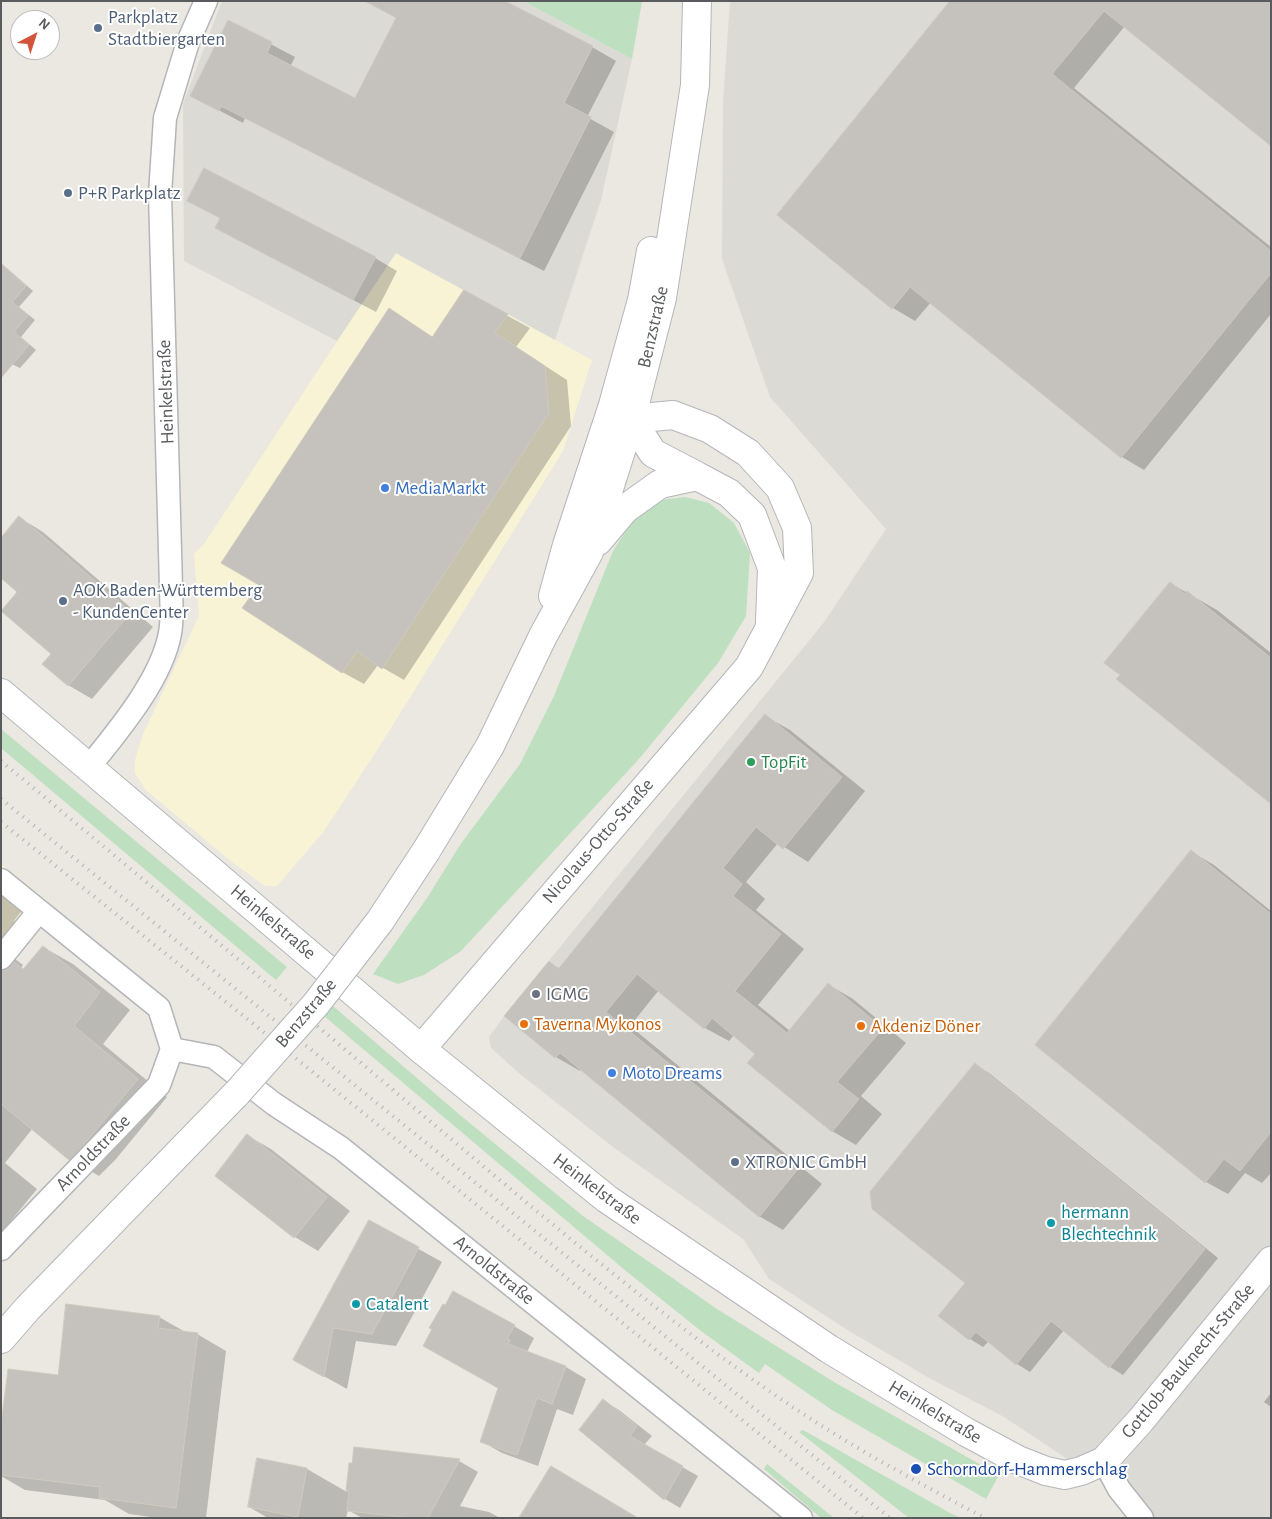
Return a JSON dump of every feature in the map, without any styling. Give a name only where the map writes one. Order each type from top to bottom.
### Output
[{"type":"street","name":"Heinkelstraße","points":[[89,767],[122,726],[160,666],[170,633],[171,587],[160,194],[165,118],[188,42],[206,1]]},
{"type":"street","name":"Benzstraße","points":[[1,1338],[237,1093],[316,1004],[380,921],[426,851],[490,746],[543,636],[589,552],[631,419],[662,298],[695,85],[697,1]]},
{"type":"street","name":"Benzstraße","points":[[543,636],[566,544],[602,440],[642,300],[658,212],[680,56],[697,1]]},
{"type":"street","name":"Nicolaus-Otto-Straße","points":[[421,1049],[750,667],[799,573],[797,528],[780,488],[748,453],[710,429],[672,415],[631,419],[653,453],[729,493],[752,515],[772,568],[769,629]]},
{"type":"street","points":[[589,552],[625,509],[660,484],[697,476]]},
{"type":"street","name":"Heinkelstraße","points":[[1,693],[421,1049],[607,1199],[837,1354],[966,1432],[1018,1460],[1046,1471],[1065,1475],[1081,1471],[1104,1461]]},
{"type":"street","points":[[1,880],[159,1008],[172,1049]]},
{"type":"street","points":[[1,958],[39,911]]},
{"type":"street","name":"Arnoldstraße","points":[[1,1249],[159,1085],[172,1049],[214,1057],[274,1104],[340,1148],[801,1518]]},
{"type":"street","name":"Gottlob-Bauknecht-Straße","points":[[1104,1461],[1141,1420],[1271,1261]]},
{"type":"street","points":[[1104,1461],[1119,1489],[1142,1518]]},
{"type":"shaded area","points":[[222,1],[523,1],[632,59],[601,200],[555,340],[396,253],[337,341],[184,261],[183,104]]},
{"type":"shaded area","points":[[730,1],[1271,1],[1271,1518],[1156,1518],[1004,1417],[931,1379],[849,1331],[769,1279],[743,1239],[613,1147],[520,1074],[491,1048],[489,1037],[504,1016],[825,621],[886,529],[770,397],[722,259],[723,103]]},
{"type":"shaded area","points":[[395,253],[592,360],[563,451],[381,744],[324,831],[277,886],[265,886],[232,862],[146,790],[135,773],[135,760],[143,734],[199,616],[194,554],[204,544]]},
{"type":"shaded area","points":[[1,864],[48,901],[1,955]]},
{"type":"green space","points":[[523,1],[642,1],[632,59]]},
{"type":"green space","points":[[685,497],[709,503],[734,523],[750,553],[746,616],[718,663],[639,759],[461,951],[424,975],[398,984],[373,974],[427,898],[460,845],[520,764],[554,696],[613,551],[635,516],[661,500]]},
{"type":"green space","points":[[1,729],[287,967],[276,980],[1,748]]},
{"type":"green space","points":[[333,1006],[460,1115],[583,1216],[717,1309],[834,1382],[999,1475],[986,1499],[832,1410],[765,1364],[759,1373],[701,1331],[626,1271],[324,1016]]},
{"type":"green space","points":[[803,1430],[961,1518],[909,1518],[799,1432]]},
{"type":"green space","points":[[767,1464],[834,1518],[821,1518],[764,1469]]},
{"type":"building","points":[[365,1],[505,1],[593,46],[564,103],[591,117],[520,258],[221,106],[219,111],[190,96],[228,20],[272,42],[267,53],[355,98],[396,18]]},
{"type":"building","points":[[950,1],[1271,1],[1271,146],[1104,11],[1052,74],[1271,251],[1271,273],[1121,458],[910,287],[892,309],[777,215]]},
{"type":"building","points":[[204,168],[376,257],[353,300],[215,228],[220,218],[187,201]]},
{"type":"building","points":[[1,264],[26,286],[12,302],[28,315],[14,332],[29,345],[1,378]]},
{"type":"building","name":"MediaMarkt","points":[[464,290],[508,314],[495,333],[545,366],[549,413],[382,669],[357,651],[342,673],[242,608],[259,585],[221,563],[389,308],[432,337]]},
{"type":"building","name":"AOK Baden-Württemberg - KundenCenter","points":[[19,516],[131,612],[68,686],[42,664],[51,654],[1,611],[17,592],[1,578],[1,538]]},
{"type":"building","points":[[1170,582],[1185,594],[1187,591],[1271,658],[1271,804],[1116,679],[1120,675],[1104,663]]},
{"type":"building","points":[[765,714],[842,777],[783,849],[756,827],[723,868],[742,884],[733,896],[781,934],[735,991],[787,1033],[828,983],[883,1028],[837,1082],[859,1099],[832,1132],[747,1063],[755,1054],[712,1018],[704,1029],[637,974],[606,1012],[798,1169],[759,1217],[560,1053],[555,1058],[504,1016],[549,961],[558,969]]},
{"type":"building","points":[[1191,850],[1271,914],[1271,1132],[1240,1171],[1224,1159],[1205,1183],[1035,1045]]},
{"type":"building","points":[[43,946],[100,992],[74,1026],[138,1079],[69,1160],[1,1104],[1,971],[6,970],[14,962],[23,969]]},
{"type":"building","name":"hermann Blechtechnik","points":[[975,1063],[1205,1249],[1109,1368],[1051,1321],[1016,1365],[976,1332],[969,1340],[938,1316],[965,1283],[872,1209],[870,1192]]},
{"type":"building","points":[[247,1134],[327,1197],[294,1238],[215,1176]]},
{"type":"building","name":"Catalent","points":[[369,1220],[419,1247],[372,1334],[333,1328],[324,1377],[293,1360]]},
{"type":"building","points":[[453,1291],[515,1325],[507,1339],[510,1340],[508,1344],[566,1366],[552,1404],[537,1398],[517,1455],[480,1442],[498,1388],[423,1346],[432,1329],[429,1328]]},
{"type":"building","points":[[66,1304],[160,1316],[158,1328],[198,1333],[176,1508],[99,1498],[100,1487],[1,1475],[1,1425],[8,1369],[58,1375]]},
{"type":"building","points":[[603,1399],[637,1426],[630,1436],[683,1466],[664,1500],[579,1430]]},
{"type":"building","points":[[354,1447],[460,1459],[428,1518],[347,1511],[349,1491],[346,1491],[349,1463],[352,1463]]},
{"type":"building","points":[[257,1458],[307,1468],[298,1517],[248,1507]]},
{"type":"building","points":[[551,1466],[638,1518],[519,1518]]},
{"type":"railway","points":[[1,761],[549,1221],[682,1328],[775,1395],[851,1444],[904,1475],[985,1518]]},
{"type":"railway","points":[[1,799],[890,1518]]},
{"type":"railway","points":[[1,822],[863,1518]]},
{"type":"place","name":"Parkplatz Stadtbiergarten","points":[[98,28]]},
{"type":"place","name":"P+R Parkplatz","points":[[68,193]]},
{"type":"place","name":"MediaMarkt","points":[[385,488]]},
{"type":"place","name":"AOK Baden-Württemberg - KundenCenter","points":[[63,601]]},
{"type":"place","name":"TopFit","points":[[751,762]]},
{"type":"place","name":"IGMG","points":[[536,994]]},
{"type":"place","name":"Taverna Mykonos","points":[[524,1024]]},
{"type":"place","name":"Akdeniz Döner","points":[[861,1026]]},
{"type":"place","name":"Moto Dreams","points":[[612,1073]]},
{"type":"place","name":"XTRONIC GmbH","points":[[735,1162]]},
{"type":"place","name":"hermann Blechtechnik","points":[[1051,1223]]},
{"type":"place","name":"Catalent","points":[[356,1304]]},
{"type":"place","name":"Schorndorf-Hammerschlag","points":[[916,1469]]}]
